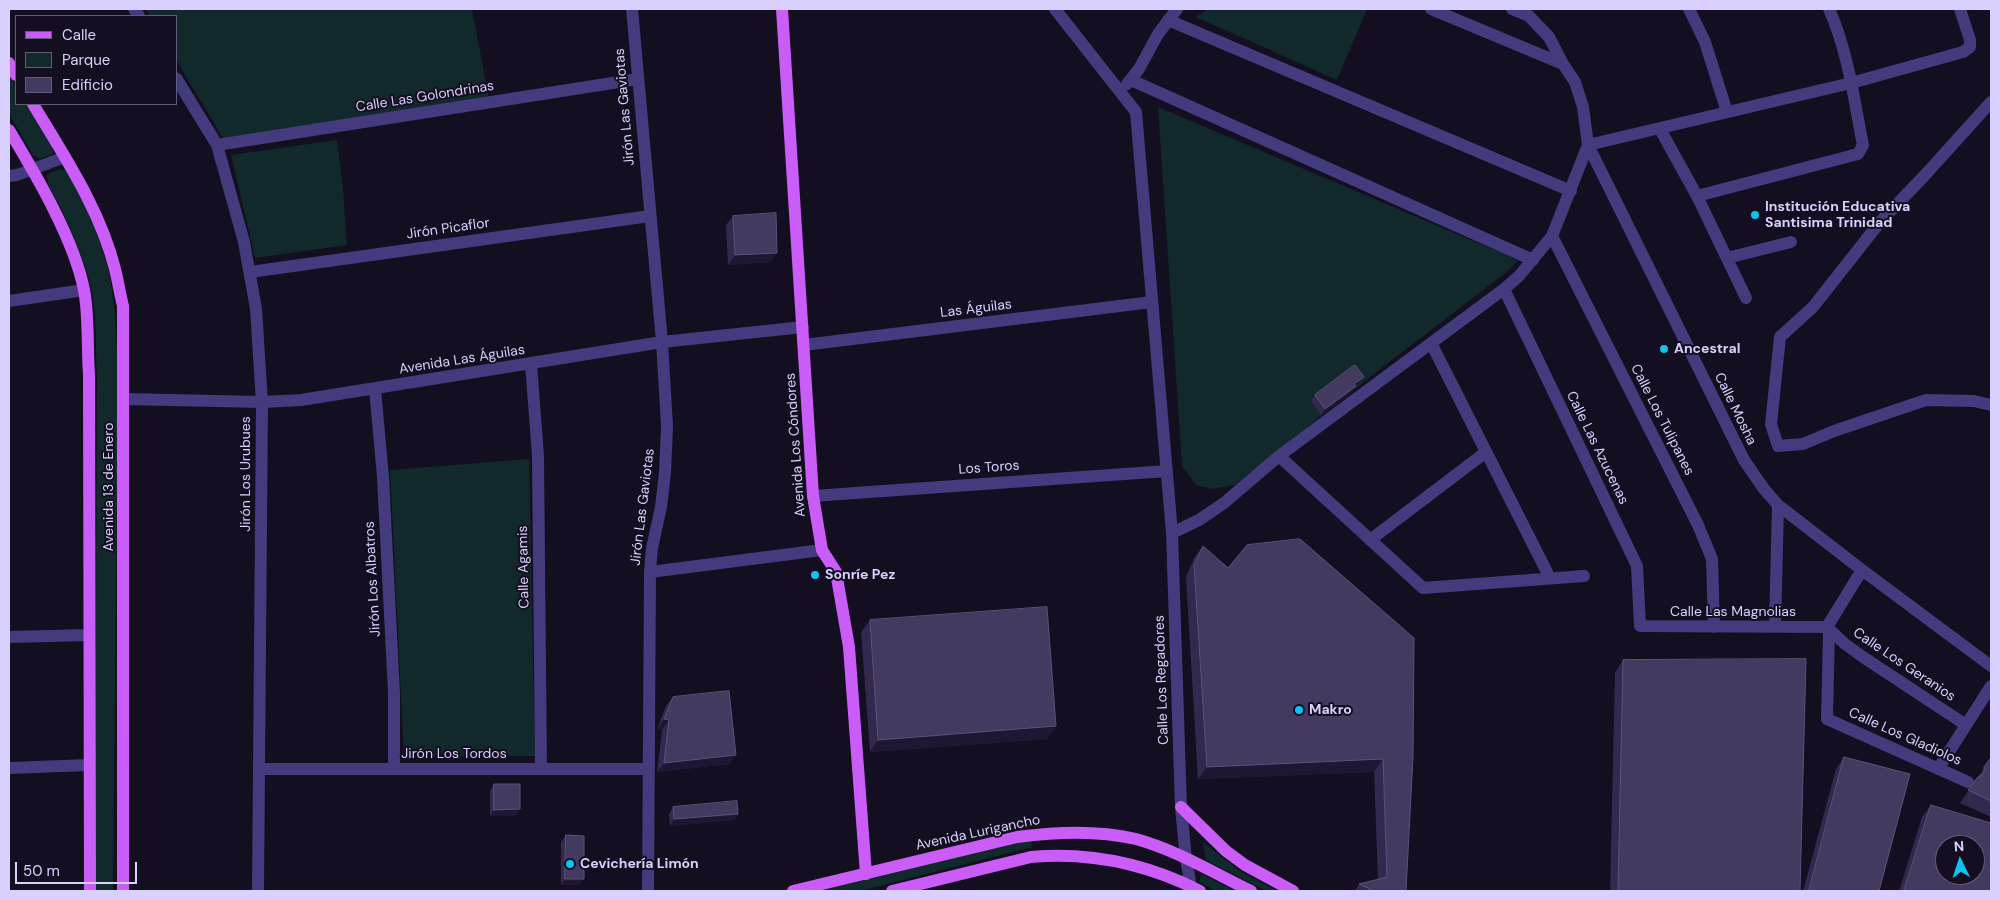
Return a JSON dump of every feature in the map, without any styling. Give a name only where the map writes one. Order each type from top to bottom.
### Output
[{"type":"main road","name":"Avenida Los Cóndores","points":[[782,9],[813,496],[822,550],[836,572],[849,647],[866,874]]},
{"type":"main road","name":"Avenida 13 de Enero","points":[[34,105],[78,179],[103,233],[115,268],[123,306],[123,891]]},
{"type":"main road","name":"Avenida 13 de Enero","points":[[9,130],[33,170],[65,235],[84,290],[89,374],[90,891]]},
{"type":"main road","points":[[1181,807],[1226,851],[1245,865],[1294,891]]},
{"type":"main road","name":"Avenida Lurigancho","points":[[793,891],[1010,839],[1049,833],[1102,833],[1137,840],[1186,859],[1251,891]]},
{"type":"main road","points":[[892,891],[1031,858],[1052,856],[1080,856],[1130,864],[1195,889]]},
{"type":"street","name":"Jirón Las Gaviotas","points":[[632,9],[662,342],[667,426],[661,507],[652,548],[650,572],[648,891]]},
{"type":"street","name":"Calle Los Regadores","points":[[1055,9],[1136,112],[1172,533],[1181,807],[1186,859],[1195,889]]},
{"type":"street","points":[[1119,91],[1131,80],[1168,20],[1177,9]]},
{"type":"street","points":[[1431,9],[1563,64]]},
{"type":"street","points":[[1172,533],[1199,520],[1224,503],[1279,456],[1504,289],[1519,276],[1552,236],[1588,145],[1583,107],[1575,82],[1563,64],[1550,37],[1529,16],[1512,9]]},
{"type":"street","points":[[1689,9],[1705,42],[1727,112]]},
{"type":"street","points":[[1697,196],[1858,154],[1863,145],[1851,83],[1834,20],[1829,9]]},
{"type":"street","points":[[1588,145],[1851,83],[1963,52],[1970,48],[1970,40],[1960,9]]},
{"type":"street","points":[[1168,20],[1571,191]]},
{"type":"street","name":"Calle Las Golondrinas","points":[[217,145],[638,78]]},
{"type":"street","points":[[1131,80],[1533,260]]},
{"type":"street","name":"Jirón Los Urubues","points":[[178,81],[217,145],[244,242],[256,309],[262,402],[258,889]]},
{"type":"street","points":[[1991,102],[1880,222],[1813,307],[1780,337],[1771,424],[1778,446],[1803,444],[1834,431],[1926,400],[1974,401],[1991,405]]},
{"type":"street","points":[[1660,128],[1697,196],[1746,298]]},
{"type":"street","name":"Calle Mosha","points":[[1588,145],[1744,460],[1764,489],[1778,505],[1991,666]]},
{"type":"street","points":[[9,176],[33,170],[65,157]]},
{"type":"street","name":"Jirón Picaflor","points":[[250,272],[650,216]]},
{"type":"street","name":"Calle Los Tulipanes","points":[[1552,236],[1698,525],[1712,559],[1714,627]]},
{"type":"street","points":[[1727,258],[1791,242]]},
{"type":"street","name":"Calle Las Azucenas","points":[[1504,289],[1637,566],[1640,626]]},
{"type":"street","points":[[9,301],[84,290]]},
{"type":"street","name":"Las Águilas","points":[[804,345],[1152,302]]},
{"type":"street","name":"Avenida Las Águilas","points":[[124,399],[262,402],[301,400],[662,342],[803,327]]},
{"type":"street","points":[[1432,343],[1550,578]]},
{"type":"street","name":"Calle Agamis","points":[[531,364],[538,456],[541,769]]},
{"type":"street","name":"Jirón Los Albatros","points":[[375,389],[384,486],[394,693],[394,769]]},
{"type":"street","points":[[1370,540],[1486,452]]},
{"type":"street","points":[[1279,456],[1423,588],[1584,576]]},
{"type":"street","name":"Los Toros","points":[[813,496],[1167,471]]},
{"type":"street","points":[[1775,627],[1778,505]]},
{"type":"street","points":[[650,572],[822,550]]},
{"type":"street","points":[[1828,629],[1862,570]]},
{"type":"street","name":"Calle Las Magnolias","points":[[1640,626],[1828,629]]},
{"type":"street","name":"Calle Los Geranios","points":[[1828,629],[1862,657],[1966,725]]},
{"type":"street","name":"Calle Los Gladiolos","points":[[1828,629],[1828,719],[1968,782]]},
{"type":"street","points":[[9,637],[89,635]]},
{"type":"street","points":[[1938,769],[1991,686]]},
{"type":"street","points":[[9,768],[89,765]]},
{"type":"street","name":"Jirón Los Tordos","points":[[259,769],[648,769]]},
{"type":"green space","points":[[146,9],[472,9],[489,99],[224,140],[178,63],[178,15],[149,15]]},
{"type":"green space","points":[[1208,9],[1367,9],[1337,80],[1196,17]]},
{"type":"green space","points":[[9,74],[15,84],[15,105],[28,105],[52,145],[53,154],[40,159],[33,155],[9,114]]},
{"type":"green space","points":[[1158,107],[1518,260],[1508,271],[1375,373],[1235,485],[1212,489],[1196,485],[1182,466]]},
{"type":"green space","points":[[337,140],[347,245],[255,258],[231,155]]},
{"type":"green space","points":[[60,169],[68,171],[97,234],[109,274],[115,322],[118,369],[113,891],[96,891],[95,888],[97,375],[95,315],[92,291],[77,246],[47,179],[47,174]]},
{"type":"green space","points":[[529,459],[535,756],[404,757],[390,470]]},
{"type":"green space","points":[[1025,840],[1031,841],[1032,847],[860,891],[821,891]]},
{"type":"green space","points":[[1203,842],[1241,872],[1277,891],[1266,891],[1206,860]]},
{"type":"green space","points":[[1201,874],[1235,891],[1217,891],[1199,882]]},
{"type":"building","points":[[776,213],[777,253],[735,255],[733,216]]},
{"type":"building","points":[[1355,365],[1364,377],[1354,384],[1356,386],[1325,409],[1315,395]]},
{"type":"building","name":"Makro","points":[[1300,539],[1414,638],[1413,757],[1406,891],[1374,891],[1359,884],[1387,877],[1383,759],[1207,767],[1194,565],[1203,546],[1228,568],[1247,545]]},
{"type":"building","points":[[1047,607],[1056,726],[878,740],[870,620]]},
{"type":"building","points":[[1806,659],[1800,891],[1618,891],[1623,660]]},
{"type":"building","points":[[729,691],[736,755],[664,763],[669,720],[664,719],[673,697]]},
{"type":"building","points":[[1844,757],[1910,774],[1879,891],[1809,891]]},
{"type":"building","points":[[1991,758],[1991,801],[1968,790],[1977,778],[1984,773],[1984,767]]},
{"type":"building","points":[[494,784],[520,784],[520,809],[494,810]]},
{"type":"building","points":[[737,801],[738,814],[674,819],[673,807]]},
{"type":"building","points":[[1931,805],[1991,823],[1991,891],[1904,891]]},
{"type":"building","name":"Cevichería Limón","points":[[566,835],[584,836],[584,879],[565,879]]},
{"type":"place","name":"Institución Educativa Santisima Trinidad","points":[[1755,215]]},
{"type":"place","name":"Ancestral","points":[[1664,349]]},
{"type":"place","name":"Sonríe Pez","points":[[815,575]]},
{"type":"place","name":"Makro","points":[[1299,710]]},
{"type":"place","name":"Cevichería Limón","points":[[570,864]]}]
